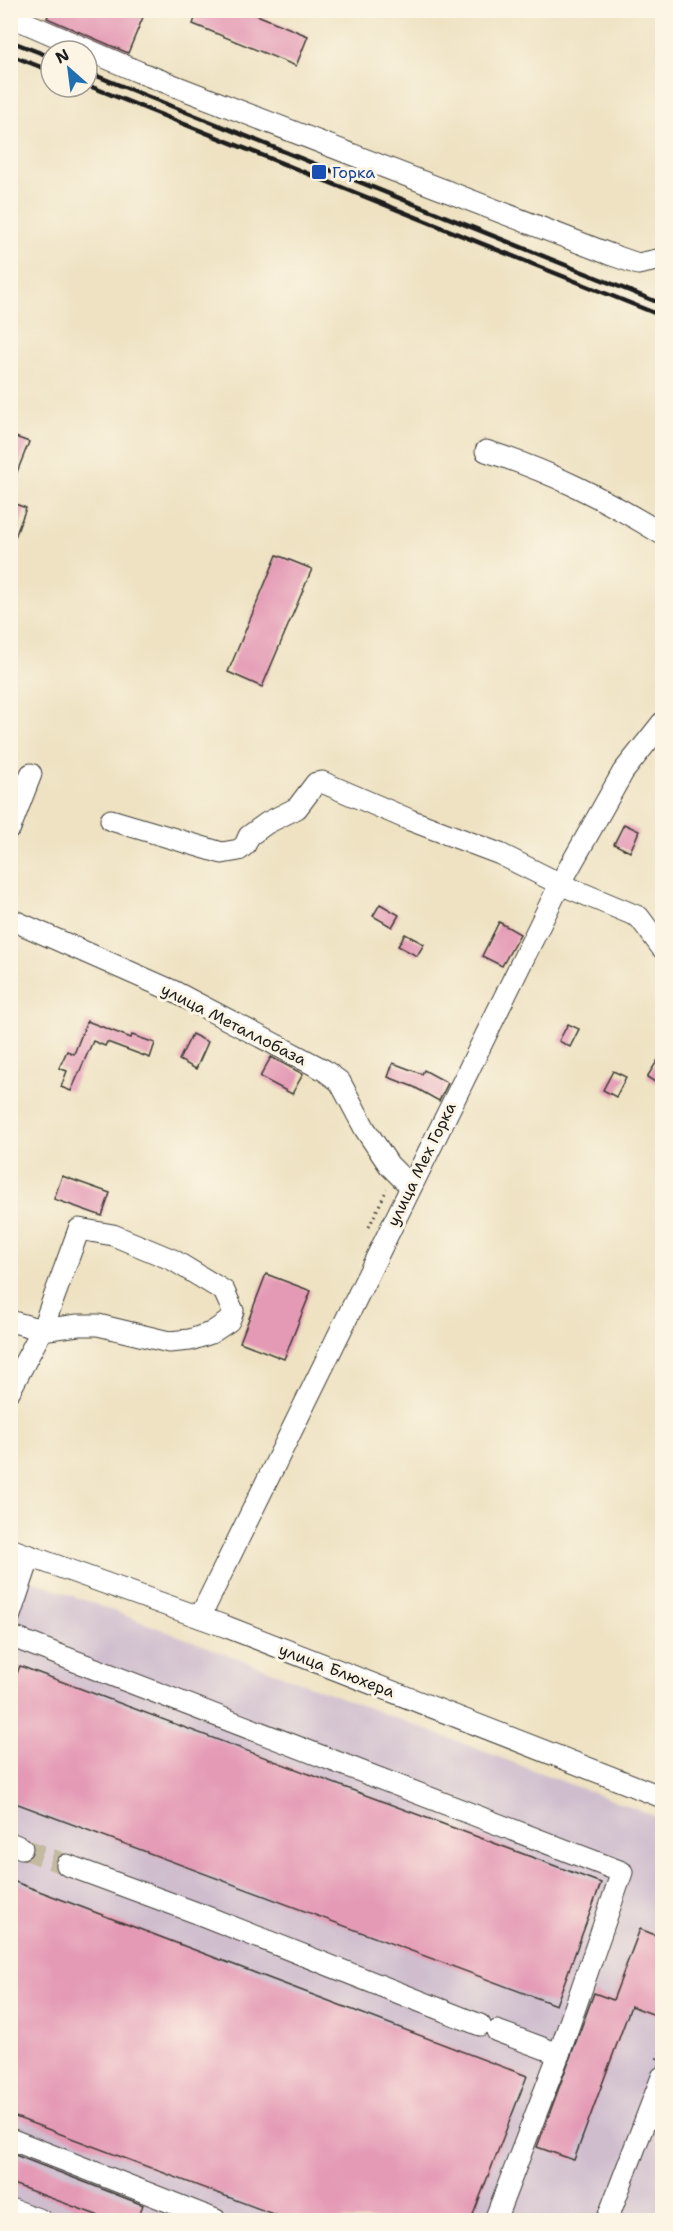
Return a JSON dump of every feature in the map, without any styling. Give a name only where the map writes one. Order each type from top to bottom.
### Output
[{"type":"street","points":[[10,16],[139,72],[609,254],[638,264],[663,259]]},
{"type":"street","points":[[486,451],[524,462],[564,479],[663,534]]},
{"type":"street","name":"улица Мех Горка","points":[[200,1617],[560,884],[623,772],[663,723]]},
{"type":"street","points":[[10,828],[31,774]]},
{"type":"street","points":[[111,820],[222,854],[232,853],[245,845],[249,836],[267,823],[297,808],[316,783],[322,782],[399,816],[500,854],[560,884],[639,917],[663,948]]},
{"type":"street","name":"улица Металлобаза","points":[[10,919],[173,991],[324,1070],[340,1082],[365,1130],[389,1165],[410,1186]]},
{"type":"street","points":[[10,1321],[42,1330],[98,1324],[169,1342],[190,1340],[211,1333],[229,1321],[233,1311],[224,1291],[173,1260],[113,1235],[79,1229],[42,1330],[10,1390]]},
{"type":"street","name":"улица Блюхера","points":[[10,1548],[200,1617],[663,1797]]},
{"type":"street","points":[[10,1616],[30,1556]]},
{"type":"street","points":[[10,1636],[622,1872],[559,2054],[495,2220]]},
{"type":"street","points":[[67,1865],[197,1913],[559,2054]]},
{"type":"street","points":[[607,2220],[663,2077]]},
{"type":"street","points":[[10,2139],[216,2220]]},
{"type":"street","points":[[10,2209],[41,2220]]},
{"type":"path","points":[[368,1229],[388,1186]]},
{"type":"shaded area","points":[[10,1572],[662,1819],[662,2220],[11,2220]]},
{"type":"building","points":[[51,10],[146,10],[128,53],[47,18]]},
{"type":"building","points":[[198,10],[245,10],[308,36],[296,66],[193,24]]},
{"type":"building","points":[[10,435],[29,442],[11,487],[10,487]]},
{"type":"building","points":[[10,502],[26,508],[12,545],[10,545]]},
{"type":"building","points":[[277,555],[312,569],[262,687],[228,672]]},
{"type":"building","points":[[624,824],[639,831],[630,852],[614,844]]},
{"type":"building","points":[[380,904],[399,915],[392,927],[373,916]]},
{"type":"building","points":[[499,922],[520,934],[502,966],[482,956]]},
{"type":"building","points":[[405,934],[424,944],[417,956],[398,946]]},
{"type":"building","points":[[87,1021],[131,1038],[132,1035],[155,1043],[150,1058],[107,1042],[105,1046],[93,1041],[71,1091],[61,1087],[67,1071],[59,1068],[67,1051],[74,1054]]},
{"type":"building","points":[[568,1024],[579,1029],[570,1047],[559,1041]]},
{"type":"building","points":[[192,1034],[208,1042],[196,1069],[179,1060]]},
{"type":"building","points":[[663,1052],[663,1087],[647,1077]]},
{"type":"building","points":[[271,1057],[303,1074],[292,1094],[260,1077]]},
{"type":"building","points":[[393,1063],[422,1074],[424,1070],[448,1083],[439,1101],[414,1087],[388,1077]]},
{"type":"building","points":[[613,1071],[626,1077],[616,1097],[603,1090]]},
{"type":"building","points":[[62,1176],[110,1193],[102,1216],[54,1199]]},
{"type":"building","points":[[266,1274],[311,1291],[284,1359],[240,1342]]},
{"type":"building","points":[[20,1666],[601,1883],[556,2005],[10,1801],[10,1690]]},
{"type":"building","points":[[10,1880],[527,2076],[471,2220],[289,2220],[10,2115]]},
{"type":"building","points":[[640,1929],[663,1938],[663,2018],[631,2006],[574,2160],[537,2147],[594,1993],[613,2000]]},
{"type":"building","points":[[10,2153],[143,2205],[137,2220],[110,2220],[10,2183]]},
{"type":"tunnel","points":[[22,1848],[67,1865]]},
{"type":"railway","points":[[10,41],[39,52]]},
{"type":"railway","points":[[10,55],[39,66]]},
{"type":"railway","points":[[99,77],[662,304]]},
{"type":"railway","points":[[99,90],[662,316]]},
{"type":"place","name":"Горка","points":[[319,172]]}]
